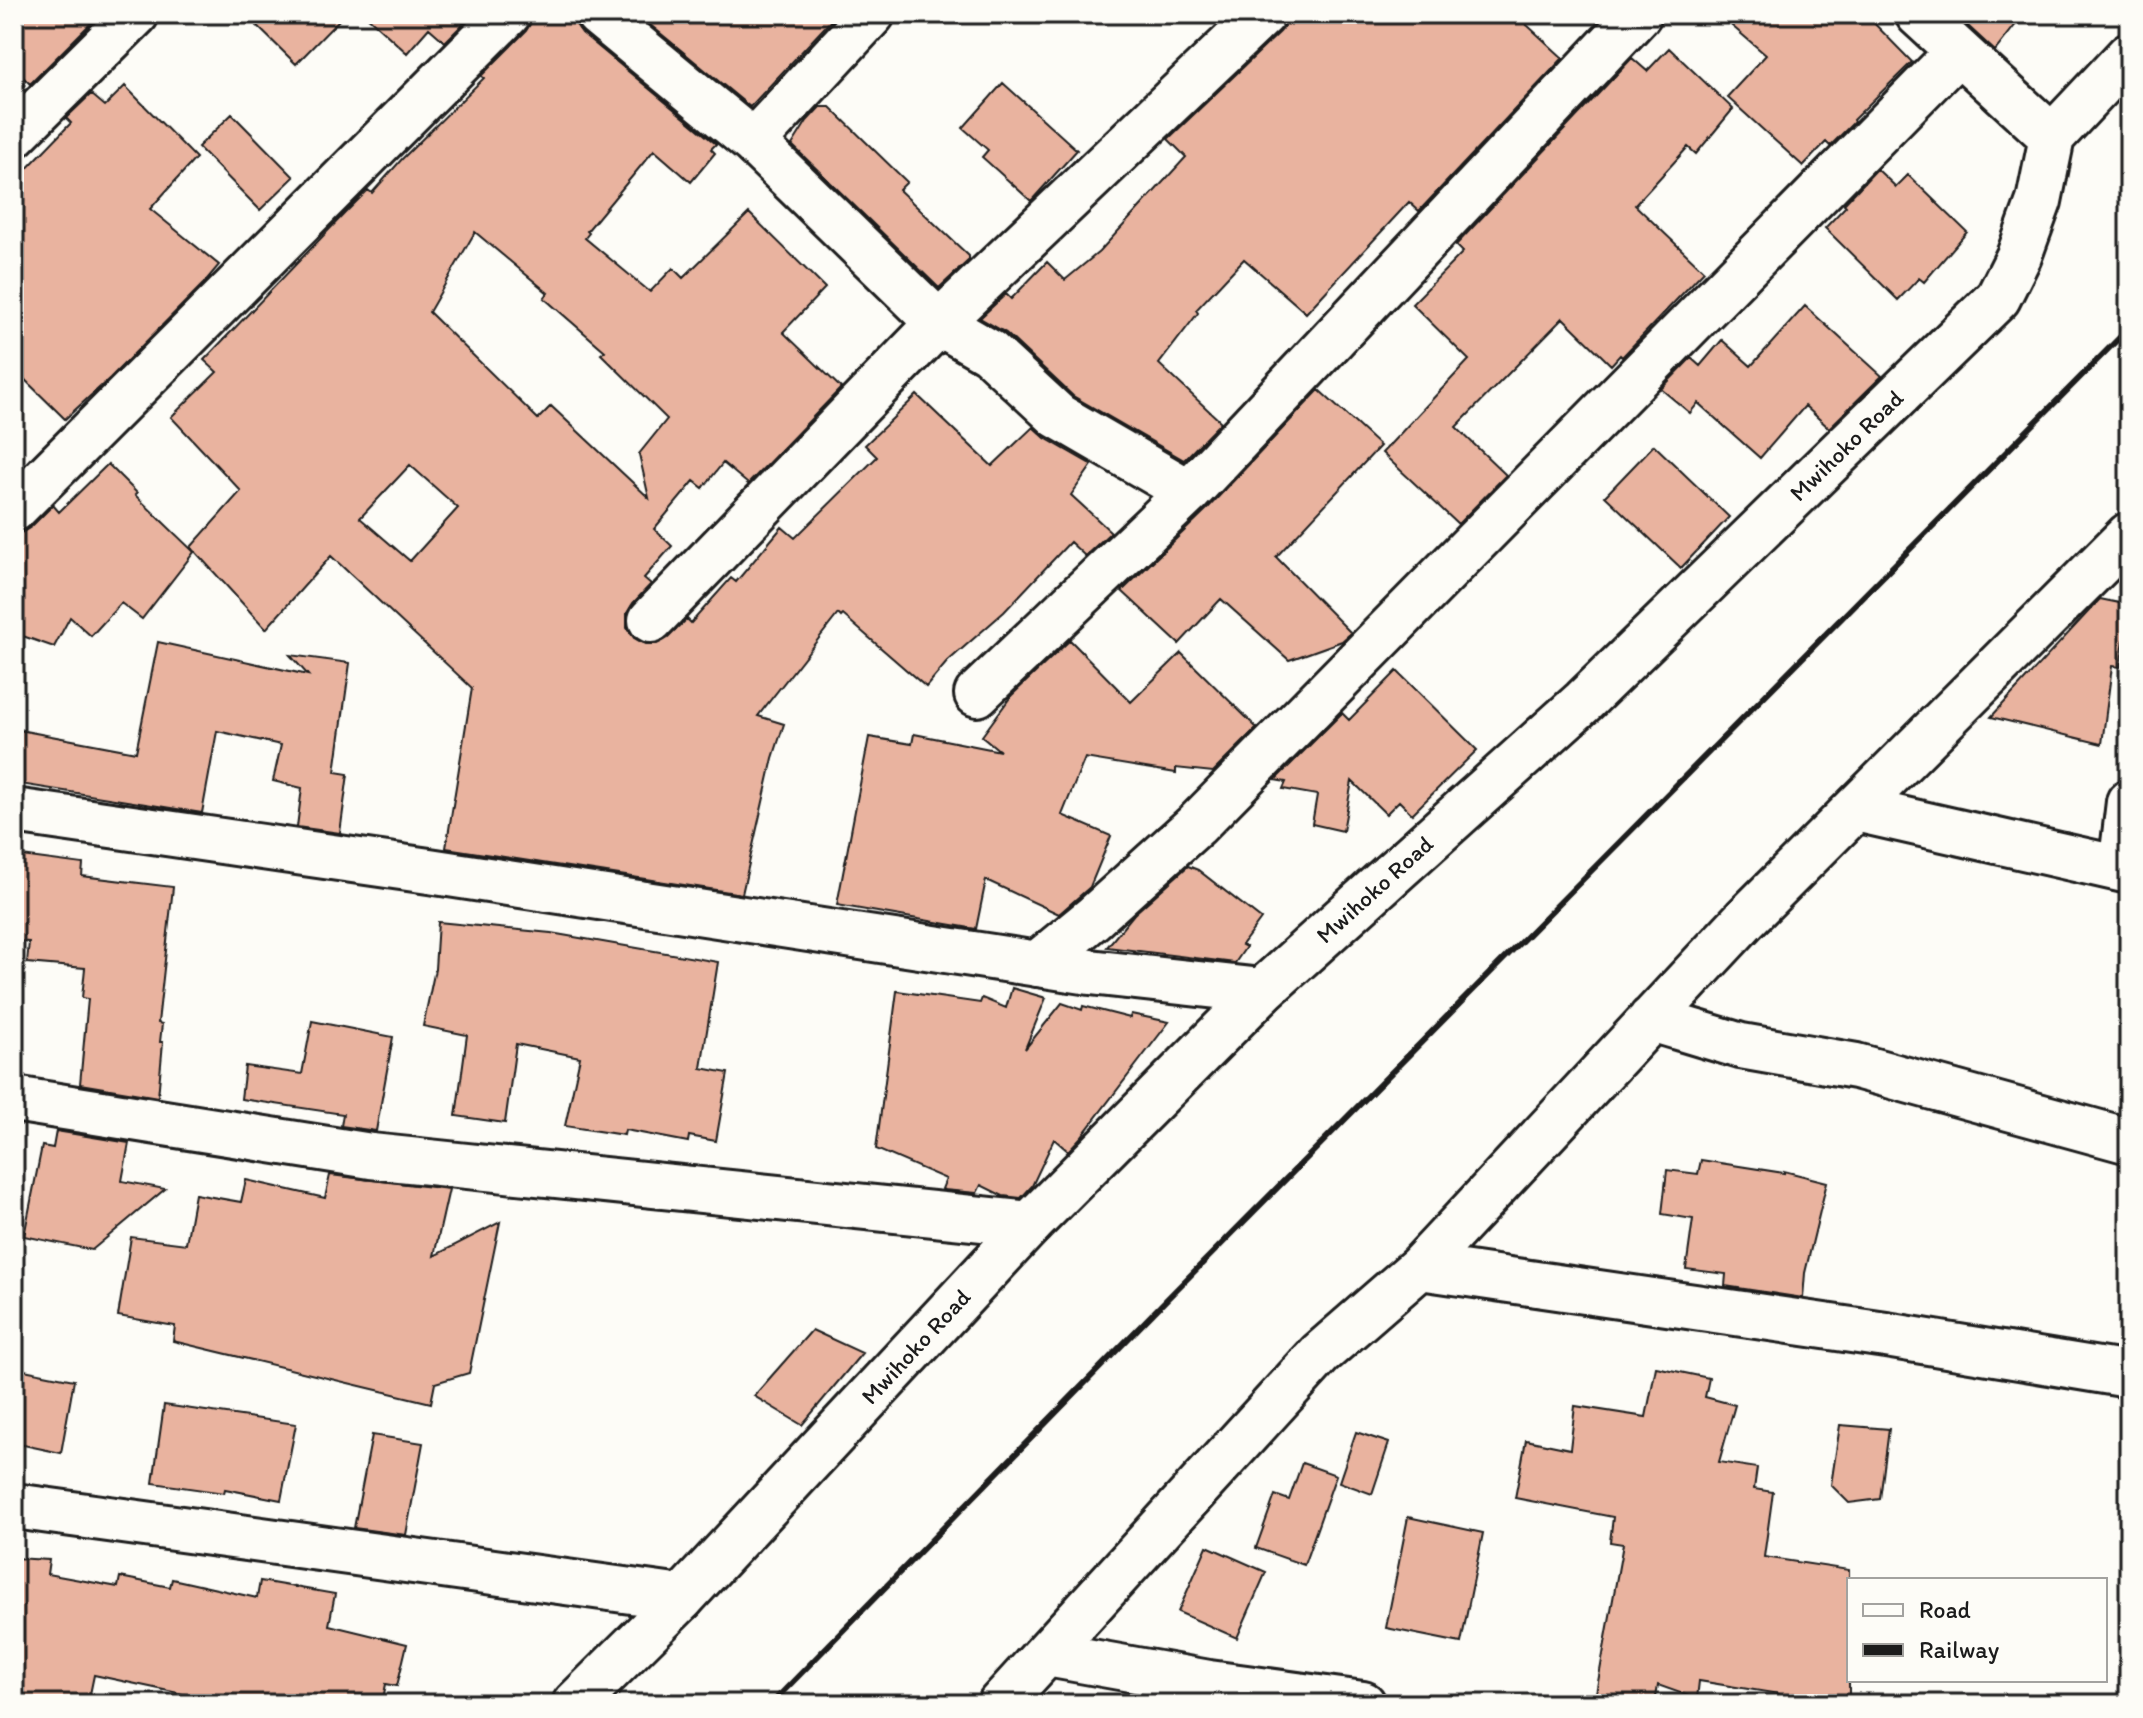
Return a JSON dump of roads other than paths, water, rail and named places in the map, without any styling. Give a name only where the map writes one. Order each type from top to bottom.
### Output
[{"type":"street","points":[[14,135],[136,14]]},
{"type":"street","points":[[14,509],[508,14]]},
{"type":"street","points":[[598,14],[753,142],[939,323],[989,352],[1058,416],[1189,492]]},
{"type":"street","points":[[753,142],[872,14]]},
{"type":"street","points":[[651,620],[939,323],[1263,14]]},
{"type":"street","points":[[977,694],[1189,492],[1639,14]]},
{"type":"street","points":[[1918,14],[2052,137],[2129,55]]},
{"type":"street","points":[[1037,964],[1196,825],[1958,52]]},
{"type":"street","name":"Mwihoko Road","points":[[575,1704],[682,1598],[1030,1224],[1262,991],[1584,701],[1998,298],[2019,256],[2039,201],[2052,137]]},
{"type":"street","points":[[1000,1704],[1320,1354],[1420,1267],[1745,919],[2129,535]]},
{"type":"street","points":[[1856,809],[2125,870],[2129,802]]},
{"type":"street","points":[[14,811],[1037,964],[1262,991]]},
{"type":"street","points":[[1651,1019],[1741,1046],[1856,1066],[2129,1141]]},
{"type":"street","points":[[14,1099],[371,1156],[1030,1224]]},
{"type":"street","points":[[1420,1267],[1886,1335],[2129,1375]]},
{"type":"street","points":[[14,1506],[682,1598]]},
{"type":"street","points":[[1047,1654],[1209,1683],[1363,1704]]},
{"type":"railway","points":[[771,1704],[1168,1298],[2129,328]]}]
